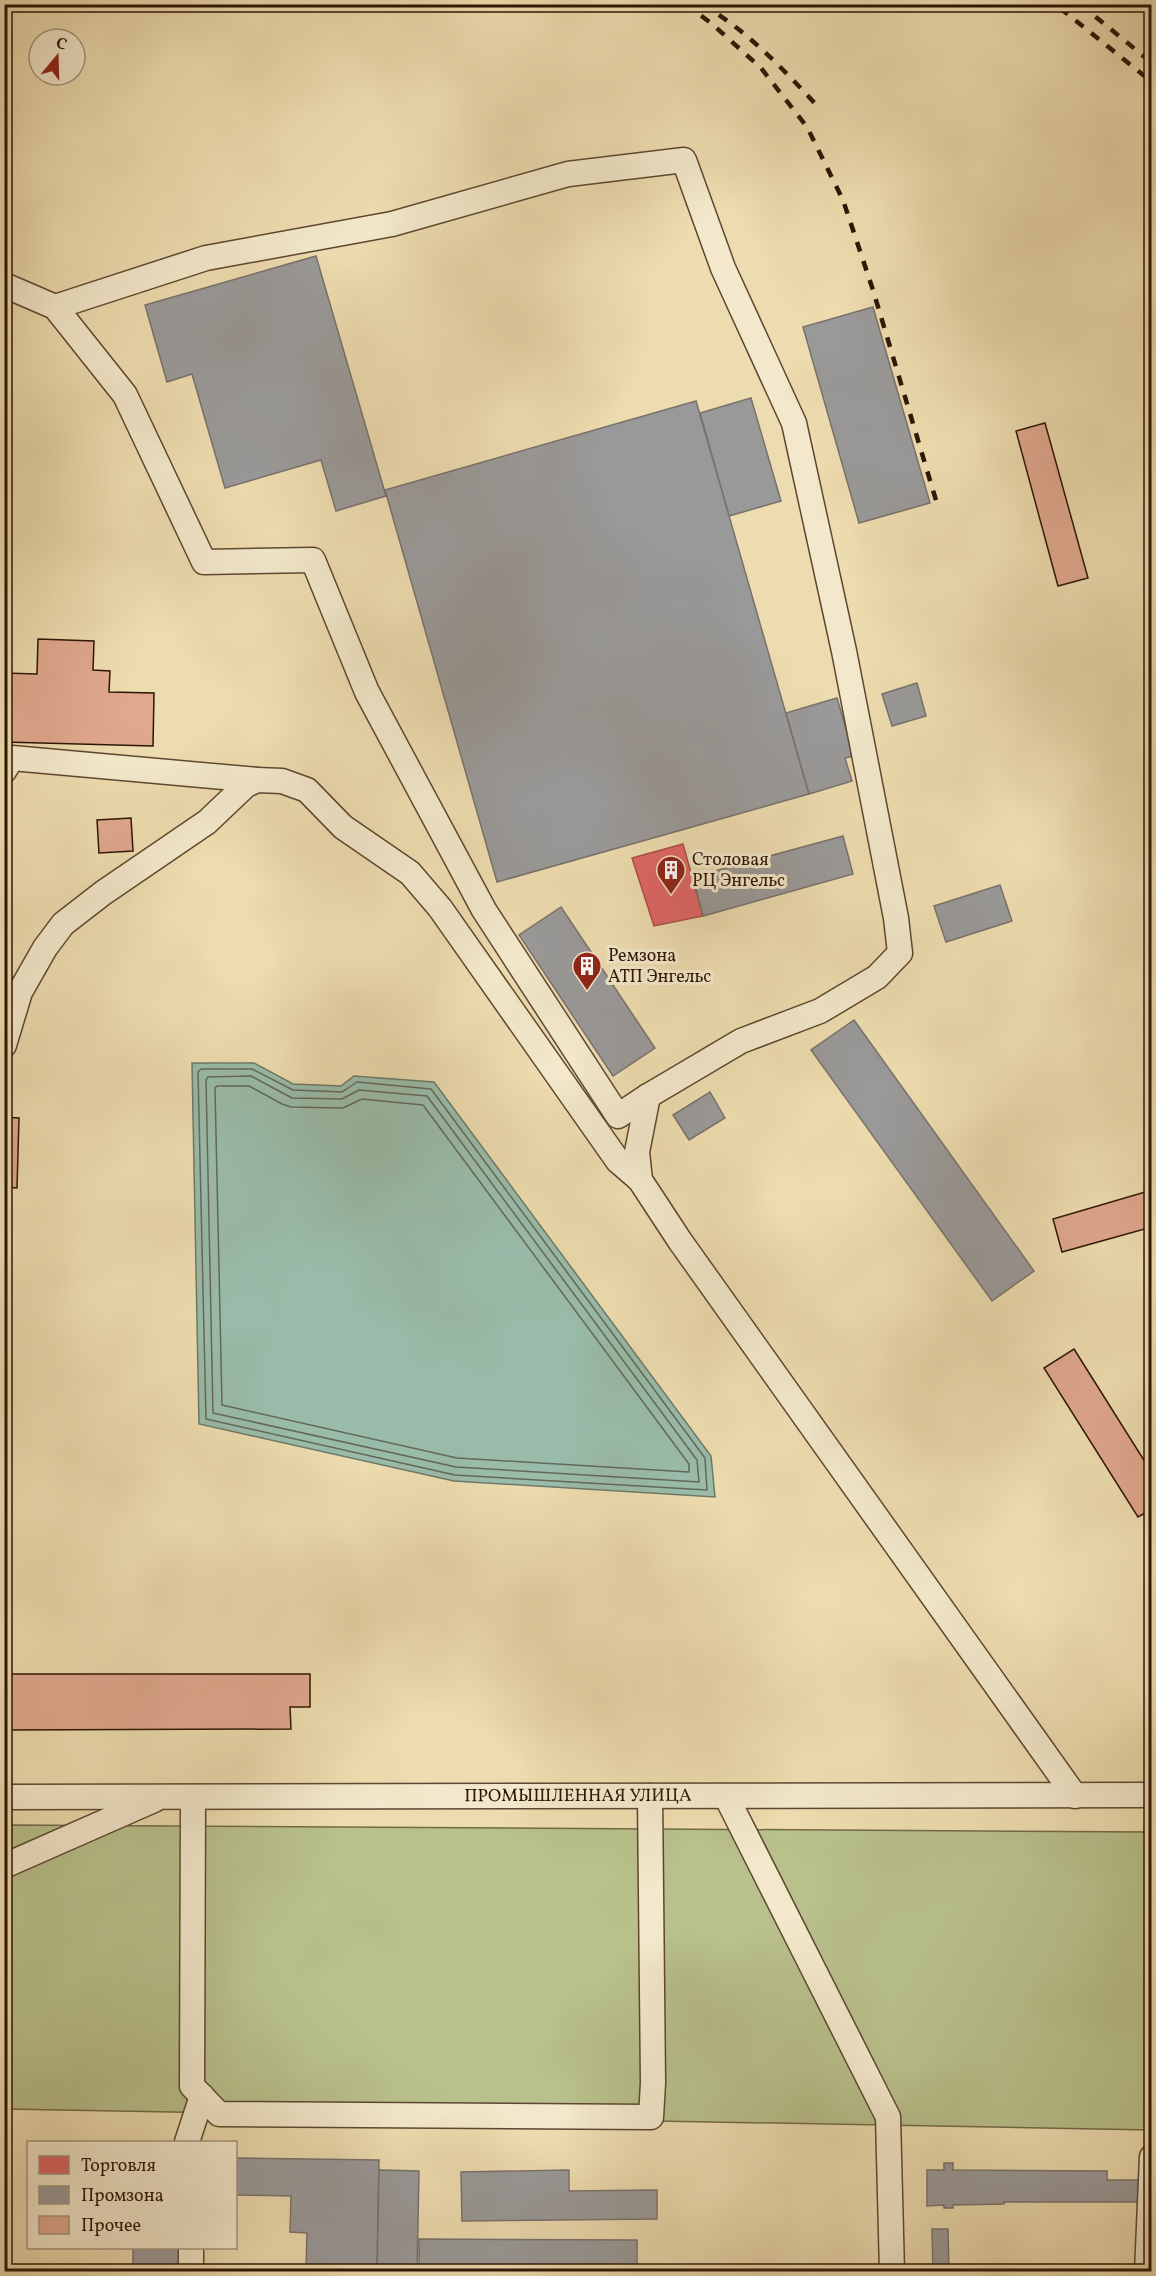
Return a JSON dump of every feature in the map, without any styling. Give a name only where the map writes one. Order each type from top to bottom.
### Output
[{"type":"street","points":[[4,285],[55,308],[125,395],[204,562],[313,560],[367,692],[484,910],[618,1116],[741,1041],[820,1011],[877,977],[900,953],[896,918],[844,651],[794,423],[723,268],[684,160],[568,174],[392,224],[206,258],[55,308]]},
{"type":"street","points":[[4,771],[12,758],[282,781],[307,790],[343,827],[410,873],[441,908],[618,1161],[640,1180],[680,1241],[1075,1796]]},
{"type":"street","points":[[4,1045],[20,992],[45,948],[63,924],[103,893],[207,822],[246,784],[257,780]]},
{"type":"street","points":[[640,1180],[637,1152],[648,1096]]},
{"type":"street","name":"ПРОМЫШЛЕННАЯ УЛИЦА","points":[[4,1797],[1152,1795]]},
{"type":"street","points":[[192,1797],[192,2086],[219,2114],[651,2117],[653,2083],[650,1796]]},
{"type":"street","points":[[726,1796],[888,2117],[892,2271]]},
{"type":"street","points":[[4,1866],[162,1797]]},
{"type":"street","points":[[187,2141],[202,2096]]},
{"type":"street","points":[[1147,2271],[1152,2157]]},
{"type":"street","points":[[191,2249],[191,2271]]},
{"type":"green space","points":[[5,1825],[1151,1832],[1151,2130],[5,2109]]},
{"type":"water","points":[[192,1063],[254,1063],[293,1084],[341,1086],[354,1076],[434,1082],[711,1456],[715,1497],[454,1481],[199,1424]]},
{"type":"building: Торговля","name":"Столовая РЦ Энгельс","points":[[683,844],[703,916],[654,926],[632,858]]},
{"type":"building: Промзона","points":[[316,256],[386,496],[336,511],[321,460],[225,488],[192,374],[167,382],[145,305]]},
{"type":"building: Промзона","points":[[873,307],[930,503],[859,523],[803,327]]},
{"type":"building: Промзона","points":[[751,398],[781,501],[729,516],[700,413]]},
{"type":"building: Промзона","points":[[696,401],[809,794],[497,882],[385,490]]},
{"type":"building: Промзона","points":[[917,683],[926,716],[892,726],[882,694]]},
{"type":"building: Промзона","points":[[837,698],[854,756],[845,758],[852,781],[809,794],[786,713]]},
{"type":"building: Промзона","points":[[843,836],[853,874],[703,916],[693,877]]},
{"type":"building: Промзона","points":[[1000,885],[1012,921],[946,942],[934,906]]},
{"type":"building: Промзона","name":"Ремзона АТП Энгельс","points":[[561,907],[655,1048],[613,1076],[519,935]]},
{"type":"building: Промзона","points":[[854,1020],[1034,1271],[992,1301],[811,1050]]},
{"type":"building: Промзона","points":[[710,1092],[725,1118],[689,1140],[673,1115]]},
{"type":"building: Промзона","points":[[237,2158],[379,2160],[377,2272],[306,2272],[307,2233],[290,2232],[291,2196],[237,2195]]},
{"type":"building: Промзона","points":[[944,2163],[953,2163],[953,2170],[1107,2171],[1107,2180],[1143,2180],[1142,2202],[1004,2202],[1004,2204],[953,2205],[953,2208],[944,2208],[944,2205],[927,2206],[927,2170],[944,2170]]},
{"type":"building: Промзона","points":[[379,2170],[419,2171],[417,2272],[377,2272]]},
{"type":"building: Промзона","points":[[569,2170],[569,2191],[657,2190],[657,2219],[462,2221],[461,2172]]},
{"type":"building: Промзона","points":[[932,2229],[948,2229],[949,2272],[933,2272]]},
{"type":"building: Промзона","points":[[419,2239],[637,2240],[637,2272],[419,2272]]},
{"type":"building: Промзона","points":[[133,2249],[184,2249],[184,2272],[133,2272]]},
{"type":"building: Прочее","points":[[1045,423],[1088,578],[1058,586],[1016,431]]},
{"type":"building: Прочее","points":[[38,639],[94,641],[93,670],[110,671],[109,692],[154,693],[153,746],[4,742],[4,673],[37,674]]},
{"type":"building: Прочее","points":[[131,818],[133,851],[99,853],[97,820]]},
{"type":"building: Прочее","points":[[4,968],[8,968],[5,1020],[4,1020]]},
{"type":"building: Прочее","points":[[4,1117],[19,1118],[17,1188],[4,1187]]},
{"type":"building: Прочее","points":[[1152,1190],[1152,1227],[1062,1252],[1053,1219]]},
{"type":"building: Прочее","points":[[4,1202],[11,1202],[10,1238],[4,1238]]},
{"type":"building: Прочее","points":[[1074,1349],[1152,1473],[1152,1509],[1138,1517],[1044,1368]]},
{"type":"building: Прочее","points":[[4,1674],[310,1674],[310,1707],[290,1707],[291,1729],[4,1730]]},
{"type":"railway","points":[[685,4],[711,23],[761,68],[807,127],[843,200],[873,290],[938,507]]},
{"type":"railway","points":[[702,4],[751,39],[821,110]]},
{"type":"railway","points":[[1080,4],[1152,63]]},
{"type":"railway","points":[[1138,4],[1152,15]]},
{"type":"railway","points":[[1060,8],[1152,82]]},
{"type":"place","name":"Столовая РЦ Энгельс","points":[[671,896]]},
{"type":"place","name":"Ремзона АТП Энгельс","points":[[587,992]]}]
